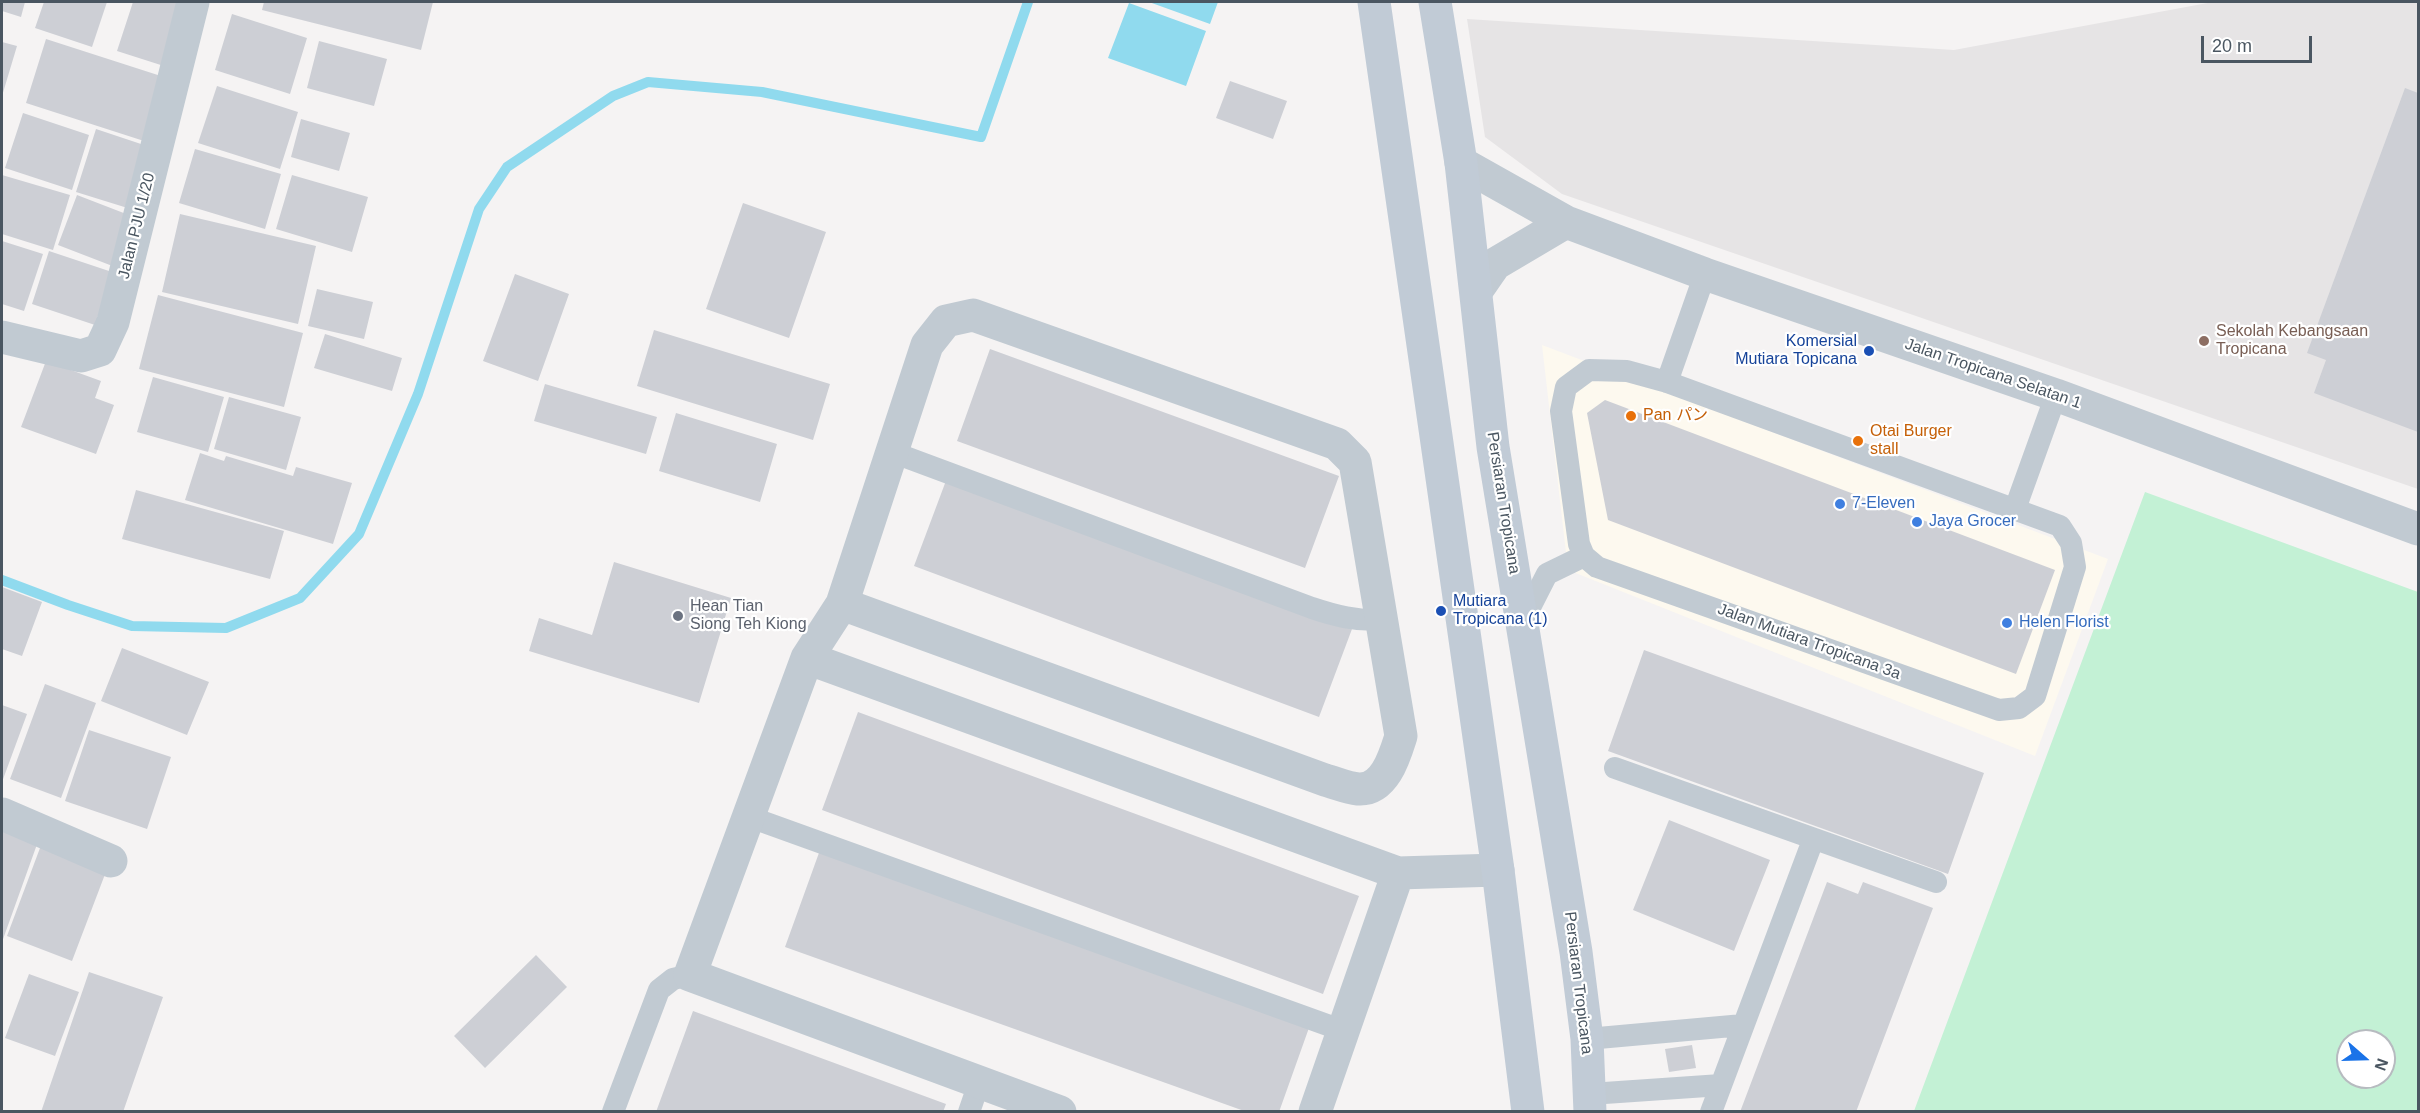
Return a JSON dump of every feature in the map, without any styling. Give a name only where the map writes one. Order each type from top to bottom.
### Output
[{"type":"main road","points":[[1374,2],[1498,870],[1528,1112]]},
{"type":"main road","name":"Persiaran Tropicana","points":[[1436,3],[1461,163],[1493,447],[1574,941],[1587,1039],[1590,1103]]},
{"type":"street","name":"Jalan PJU 1/20","points":[[2,337],[81,356],[100,350],[113,322],[193,2]]},
{"type":"street","name":"Jalan Tropicana Selatan 1","points":[[1461,163],[1566,222],[1706,274],[2056,395],[2418,529]]},
{"type":"street","points":[[1477,290],[1495,264],[1566,222]]},
{"type":"street","points":[[842,604],[1325,780],[1360,789],[1379,781],[1391,765],[1401,736],[1355,462],[1337,444],[973,315],[946,321],[927,345],[842,604],[807,658],[690,975],[974,1097],[1060,1112]]},
{"type":"street","points":[[807,658],[1398,873],[1498,870]]},
{"type":"street","points":[[2,814],[111,861]]},
{"type":"street","points":[[1315,1112],[1398,873]]},
{"type":"lane","points":[[1667,382],[1706,274]]},
{"type":"lane","points":[[1522,623],[1547,574],[1584,556],[1579,544],[1561,411],[1566,387],[1589,370],[1627,371],[1667,382],[2015,509],[2056,395]]},
{"type":"lane","points":[[892,452],[1321,611],[1357,621],[1382,620]]},
{"type":"lane","name":"Jalan Mutiara Tropicana 3a","points":[[1584,556],[1597,567],[1999,710],[2019,708],[2035,696],[2075,567],[2072,543],[2060,526],[2015,509]]},
{"type":"lane","points":[[1616,768],[1936,882]]},
{"type":"lane","points":[[747,816],[1344,1031]]},
{"type":"lane","points":[[1711,1112],[1813,840]]},
{"type":"lane","points":[[613,1112],[659,990],[673,979],[690,975]]},
{"type":"lane","points":[[1587,1039],[1743,1025]]},
{"type":"lane","points":[[1590,1103],[1721,1084]]},
{"type":"shaded area","name":"Sekolah Kebangsaan Tropicana","points":[[2213,2],[2418,2],[2418,489],[1562,194],[1485,137],[1467,19],[1954,50]]},
{"type":"shaded area","points":[[1542,345],[2108,559],[2035,756],[1568,570]]},
{"type":"green space","points":[[2145,492],[2418,592],[2418,1111],[1914,1111]]},
{"type":"water","points":[[1149,2],[1218,2],[1210,24]]},
{"type":"water","points":[[1129,3],[1206,31],[1186,86],[1108,58]]},
{"type":"building","points":[[2,2],[25,2],[21,17],[2,11]]},
{"type":"building","points":[[44,2],[107,2],[92,47],[35,28]]},
{"type":"building","points":[[133,2],[178,2],[167,67],[117,51]]},
{"type":"building","points":[[264,2],[433,2],[421,50],[262,10]]},
{"type":"building","points":[[232,14],[307,38],[290,94],[215,70]]},
{"type":"building","points":[[46,39],[164,77],[144,141],[26,103]]},
{"type":"building","points":[[319,41],[387,59],[374,106],[307,88]]},
{"type":"building","points":[[2,42],[17,46],[2,96]]},
{"type":"building","points":[[1230,81],[1287,101],[1273,139],[1216,118]]},
{"type":"building","points":[[217,86],[298,112],[280,169],[198,143]]},
{"type":"building","points":[[2405,88],[2418,93],[2418,432],[2314,393],[2326,360],[2307,353]]},
{"type":"building","points":[[23,113],[89,135],[72,190],[5,168]]},
{"type":"building","points":[[301,119],[350,133],[339,171],[291,157]]},
{"type":"building","points":[[96,129],[153,148],[134,210],[76,192]]},
{"type":"building","points":[[195,149],[281,174],[265,229],[179,203]]},
{"type":"building","points":[[2,175],[70,195],[53,250],[2,234]]},
{"type":"building","points":[[292,175],[368,197],[352,252],[276,229]]},
{"type":"building","points":[[77,195],[134,217],[115,267],[58,245]]},
{"type":"building","points":[[743,203],[826,232],[789,338],[706,309]]},
{"type":"building","points":[[180,214],[316,246],[298,324],[162,292]]},
{"type":"building","points":[[2,241],[43,254],[24,311],[2,304]]},
{"type":"building","points":[[49,251],[112,272],[95,325],[32,304]]},
{"type":"building","points":[[515,274],[569,294],[538,381],[483,361]]},
{"type":"building","points":[[317,289],[373,302],[364,339],[308,326]]},
{"type":"building","points":[[158,295],[303,333],[284,407],[139,369]]},
{"type":"building","points":[[654,330],[830,384],[813,440],[637,386]]},
{"type":"building","points":[[325,334],[402,358],[392,391],[314,368]]},
{"type":"building","points":[[990,349],[1339,476],[1305,568],[957,441]]},
{"type":"building","points":[[46,361],[101,381],[95,398],[114,405],[96,454],[21,427]]},
{"type":"building","points":[[153,377],[224,397],[208,452],[137,432]]},
{"type":"building","points":[[545,384],[657,417],[646,454],[534,421]]},
{"type":"building","points":[[229,397],[301,417],[286,470],[214,449]]},
{"type":"building","points":[[1605,400],[2055,570],[2016,674],[1608,520],[1587,413]]},
{"type":"building","points":[[676,413],[777,444],[760,502],[659,471]]},
{"type":"building","points":[[200,453],[224,461],[226,456],[293,476],[296,467],[352,483],[333,544],[185,500]]},
{"type":"building","points":[[947,478],[1352,629],[1319,717],[914,566]]},
{"type":"building","points":[[136,490],[284,531],[270,579],[122,539]]},
{"type":"building","points":[[614,562],[731,598],[699,703],[529,651],[539,618],[592,635]]},
{"type":"building","points":[[2,587],[42,602],[22,656],[2,649]]},
{"type":"building","points":[[122,648],[209,682],[187,735],[101,701]]},
{"type":"building","points":[[1644,650],[1984,773],[1948,874],[1608,751]]},
{"type":"building","points":[[45,684],[96,703],[61,798],[10,779]]},
{"type":"building","points":[[2,705],[27,714],[2,782]]},
{"type":"building","points":[[858,712],[1359,896],[1323,994],[822,810]]},
{"type":"building","points":[[89,730],[171,757],[147,829],[65,801]]},
{"type":"building","points":[[2,806],[45,822],[2,942]]},
{"type":"building","points":[[1669,820],[1770,860],[1734,951],[1633,910]]},
{"type":"building","points":[[49,824],[115,848],[72,961],[7,936]]},
{"type":"building","points":[[820,850],[1310,1025],[1279,1112],[1247,1112],[785,947]]},
{"type":"building","points":[[1827,882],[1858,894],[1863,882],[1933,908],[1856,1112],[1740,1112]]},
{"type":"building","points":[[536,955],[567,987],[485,1068],[454,1036]]},
{"type":"building","points":[[89,972],[163,997],[123,1112],[41,1112]]},
{"type":"building","points":[[29,974],[79,992],[55,1056],[5,1038]]},
{"type":"building","points":[[693,1011],[946,1104],[943,1112],[656,1112]]},
{"type":"building","points":[[1692,1045],[1696,1068],[1669,1072],[1665,1049]]},
{"type":"waterway","points":[[2,580],[132,626],[226,628],[300,598],[359,534],[418,394],[479,209],[507,167],[613,96],[648,82],[762,92],[981,137],[1028,2]]},
{"type":"place","name":"Sekolah Kebangsaan Tropicana","points":[[2204,341]]},
{"type":"place","name":"Komersial Mutiara Topicana","points":[[1869,351]]},
{"type":"place","name":"Pan パン","points":[[1631,416]]},
{"type":"place","name":"Otai Burger stall","points":[[1858,441]]},
{"type":"place","name":"7-Eleven","points":[[1840,504]]},
{"type":"place","name":"Jaya Grocer","points":[[1917,522]]},
{"type":"place","name":"Mutiara Tropicana (1)","points":[[1441,611]]},
{"type":"place","name":"Hean Tian Siong Teh Kiong","points":[[678,616]]},
{"type":"place","name":"Helen Florist","points":[[2007,623]]}]
